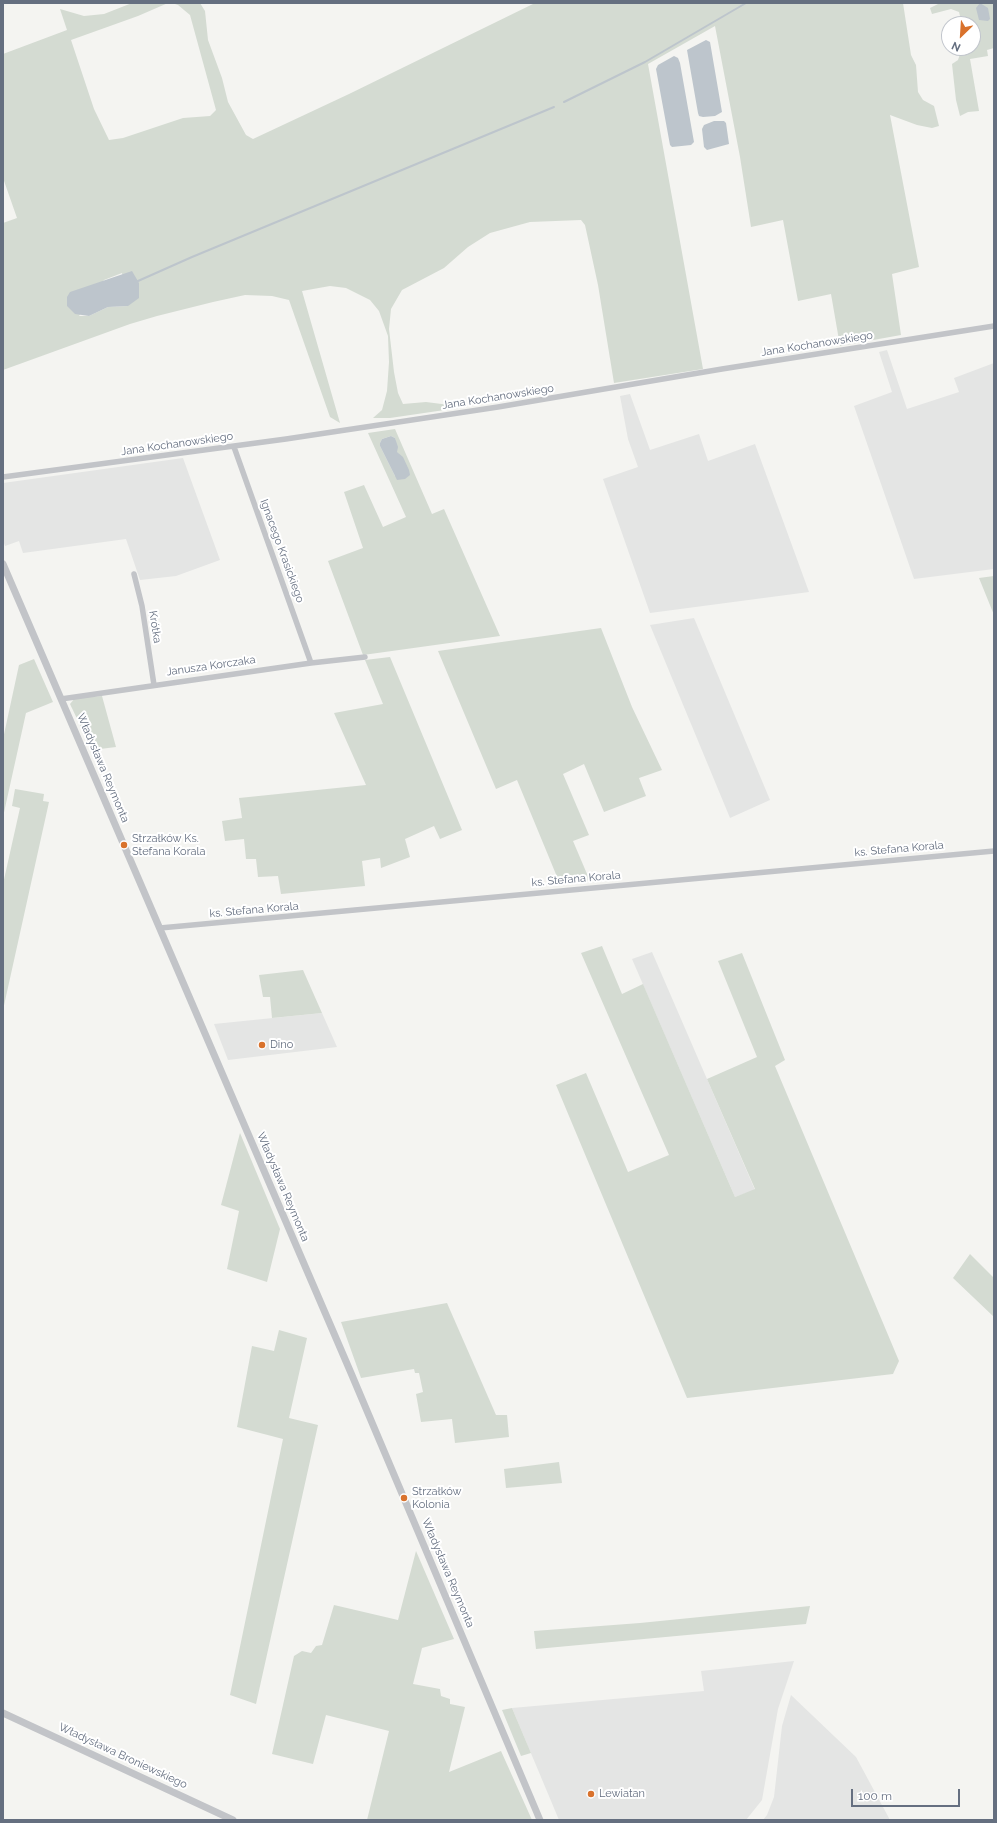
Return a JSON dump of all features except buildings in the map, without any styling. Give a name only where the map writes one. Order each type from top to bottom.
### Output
[{"type":"street","name":"Jana Kochanowskiego","points":[[3,477],[498,408],[722,369],[994,326]]},
{"type":"street","name":"Ignacego Krasickiego","points":[[234,446],[311,663]]},
{"type":"street","name":"Władysława Reymonta","points":[[3,564],[160,928],[540,1820]]},
{"type":"street","name":"Krótka","points":[[134,574],[142,606],[154,685]]},
{"type":"street","name":"Janusza Korczaka","points":[[61,699],[311,663],[365,657]]},
{"type":"street","name":"ks. Stefana Korala","points":[[160,928],[994,851]]},
{"type":"street","name":"Władysława Broniewskiego","points":[[3,1713],[233,1820]]},
{"type":"shaded area","points":[[132,3],[168,3],[138,16],[71,40],[94,109],[109,140],[123,138],[183,118],[210,116],[216,110],[190,15],[178,5],[172,3],[200,3],[205,11],[208,40],[222,78],[228,102],[246,135],[253,139],[535,3],[903,3],[911,55],[916,65],[918,92],[923,100],[934,106],[939,126],[932,128],[917,125],[890,115],[919,267],[892,274],[901,335],[840,346],[831,294],[798,301],[783,220],[751,227],[740,157],[715,26],[648,64],[703,369],[614,383],[598,285],[585,225],[581,220],[530,222],[490,233],[468,247],[444,268],[402,290],[391,309],[389,329],[394,372],[398,393],[403,404],[426,402],[465,407],[390,418],[373,418],[382,410],[387,391],[389,362],[388,336],[379,311],[370,300],[346,288],[330,286],[302,291],[340,423],[330,417],[289,300],[272,296],[245,295],[157,316],[130,324],[3,370],[3,223],[17,218],[3,178],[3,54],[67,30],[60,9],[84,16],[104,14]],"holes":[[[122,273],[128,306],[108,307],[89,316],[79,316],[104,280]]]},
{"type":"shaded area","points":[[940,3],[994,3],[994,48],[987,50],[988,56],[970,59],[979,111],[968,112],[960,116],[956,100],[952,64],[958,60],[959,56],[981,56],[981,16],[960,16],[959,12],[951,9],[932,14],[930,8]]},
{"type":"shaded area","points":[[980,3],[988,8],[990,19],[988,21],[981,20],[981,16],[978,16],[976,8]]},
{"type":"shaded area","points":[[706,40],[710,42],[722,112],[715,116],[703,117],[699,116],[698,113],[687,50]]},
{"type":"shaded area","points":[[674,56],[678,58],[680,63],[694,142],[691,145],[672,147],[670,145],[656,69],[658,65]]},
{"type":"shaded area","points":[[714,121],[724,121],[726,123],[729,144],[707,150],[704,147],[702,129],[704,125]]},
{"type":"shaded area","points":[[132,271],[139,283],[139,298],[128,306],[108,307],[89,316],[75,314],[67,306],[67,297],[70,292]]},
{"type":"shaded area","points":[[887,350],[907,409],[959,392],[954,378],[994,363],[994,569],[914,579],[854,406],[892,392],[879,352]]},
{"type":"shaded area","points":[[630,394],[650,450],[699,434],[708,461],[755,444],[809,592],[650,613],[603,479],[638,467],[628,439],[620,396]]},
{"type":"shaded area","points":[[395,429],[432,514],[444,509],[500,636],[363,655],[328,561],[363,548],[344,492],[364,485],[383,527],[406,517],[368,433]],"holes":[[[391,436],[395,438],[396,452],[399,454],[395,476],[380,446],[382,439]]]},
{"type":"shaded area","points":[[391,436],[395,438],[398,447],[397,452],[403,457],[409,470],[410,475],[405,479],[397,480],[380,446],[382,439]]},
{"type":"shaded area","points":[[183,458],[220,560],[176,576],[140,580],[126,539],[23,553],[19,541],[5,546],[3,541],[3,483]]},
{"type":"shaded area","points":[[994,576],[994,615],[979,578]]},
{"type":"shaded area","points":[[694,618],[770,800],[730,818],[650,625]]},
{"type":"shaded area","points":[[601,628],[632,707],[662,770],[639,778],[646,796],[604,812],[584,764],[563,774],[589,835],[573,841],[590,881],[560,884],[517,780],[496,789],[438,651]]},
{"type":"shaded area","points":[[390,657],[462,830],[440,839],[434,826],[405,839],[410,857],[381,868],[380,858],[362,861],[365,886],[281,894],[278,876],[258,877],[256,859],[246,859],[244,839],[225,841],[222,821],[242,818],[239,798],[366,785],[334,713],[383,704],[365,660]]},
{"type":"shaded area","points":[[34,659],[53,702],[26,713],[3,817],[3,739],[19,665]]},
{"type":"shaded area","points":[[102,696],[116,747],[92,750],[70,704],[75,698]]},
{"type":"shaded area","points":[[15,789],[44,794],[43,801],[49,802],[3,1010],[3,884],[20,808],[12,806]]},
{"type":"shaded area","points":[[602,946],[622,994],[643,984],[735,1197],[755,1189],[707,1079],[757,1057],[718,961],[742,953],[785,1060],[775,1066],[899,1361],[893,1374],[687,1398],[556,1085],[586,1073],[628,1172],[669,1155],[581,953]]},
{"type":"shaded area","points":[[652,952],[755,1190],[735,1197],[632,959]]},
{"type":"shaded area","points":[[303,970],[322,1013],[272,1018],[270,997],[263,997],[259,975]]},
{"type":"shaded area","points":[[322,1013],[337,1047],[228,1060],[214,1024]]},
{"type":"shaded area","points":[[240,1133],[280,1229],[267,1282],[227,1269],[239,1211],[221,1205]]},
{"type":"shaded area","points":[[970,1254],[994,1278],[994,1317],[953,1278]]},
{"type":"shaded area","points":[[447,1303],[496,1415],[507,1415],[509,1437],[455,1443],[452,1419],[421,1422],[416,1394],[423,1392],[419,1373],[415,1373],[414,1369],[361,1378],[341,1322]]},
{"type":"shaded area","points":[[279,1330],[307,1338],[289,1418],[318,1425],[256,1704],[230,1695],[283,1439],[237,1427],[252,1346],[274,1351]]},
{"type":"shaded area","points":[[559,1462],[562,1483],[506,1488],[504,1469]]},
{"type":"shaded area","points":[[416,1551],[454,1639],[422,1648],[413,1684],[440,1689],[441,1696],[450,1699],[450,1704],[465,1707],[449,1772],[501,1751],[532,1820],[367,1820],[389,1731],[326,1715],[313,1764],[272,1754],[294,1656],[302,1651],[311,1653],[316,1646],[322,1645],[334,1605],[398,1620]]},
{"type":"shaded area","points":[[810,1606],[806,1624],[536,1649],[534,1631],[640,1623]]},
{"type":"shaded area","points":[[794,1661],[778,1709],[762,1800],[746,1820],[559,1820],[512,1708],[704,1691],[701,1671]]},
{"type":"shaded area","points":[[791,1695],[856,1757],[890,1820],[763,1820],[767,1815],[774,1797],[782,1726]]},
{"type":"shaded area","points":[[512,1708],[531,1753],[521,1756],[502,1710]]},
{"type":"waterway","points":[[564,102],[645,62],[746,3]]},
{"type":"waterway","points":[[138,281],[192,257],[554,107]]},
{"type":"place","name":"Strzałków Ks. Stefana Korala","points":[[124,845]]},
{"type":"place","name":"Dino","points":[[262,1045]]},
{"type":"place","name":"Strzałków Kolonia","points":[[404,1498]]},
{"type":"place","name":"Lewiatan","points":[[591,1794]]}]
